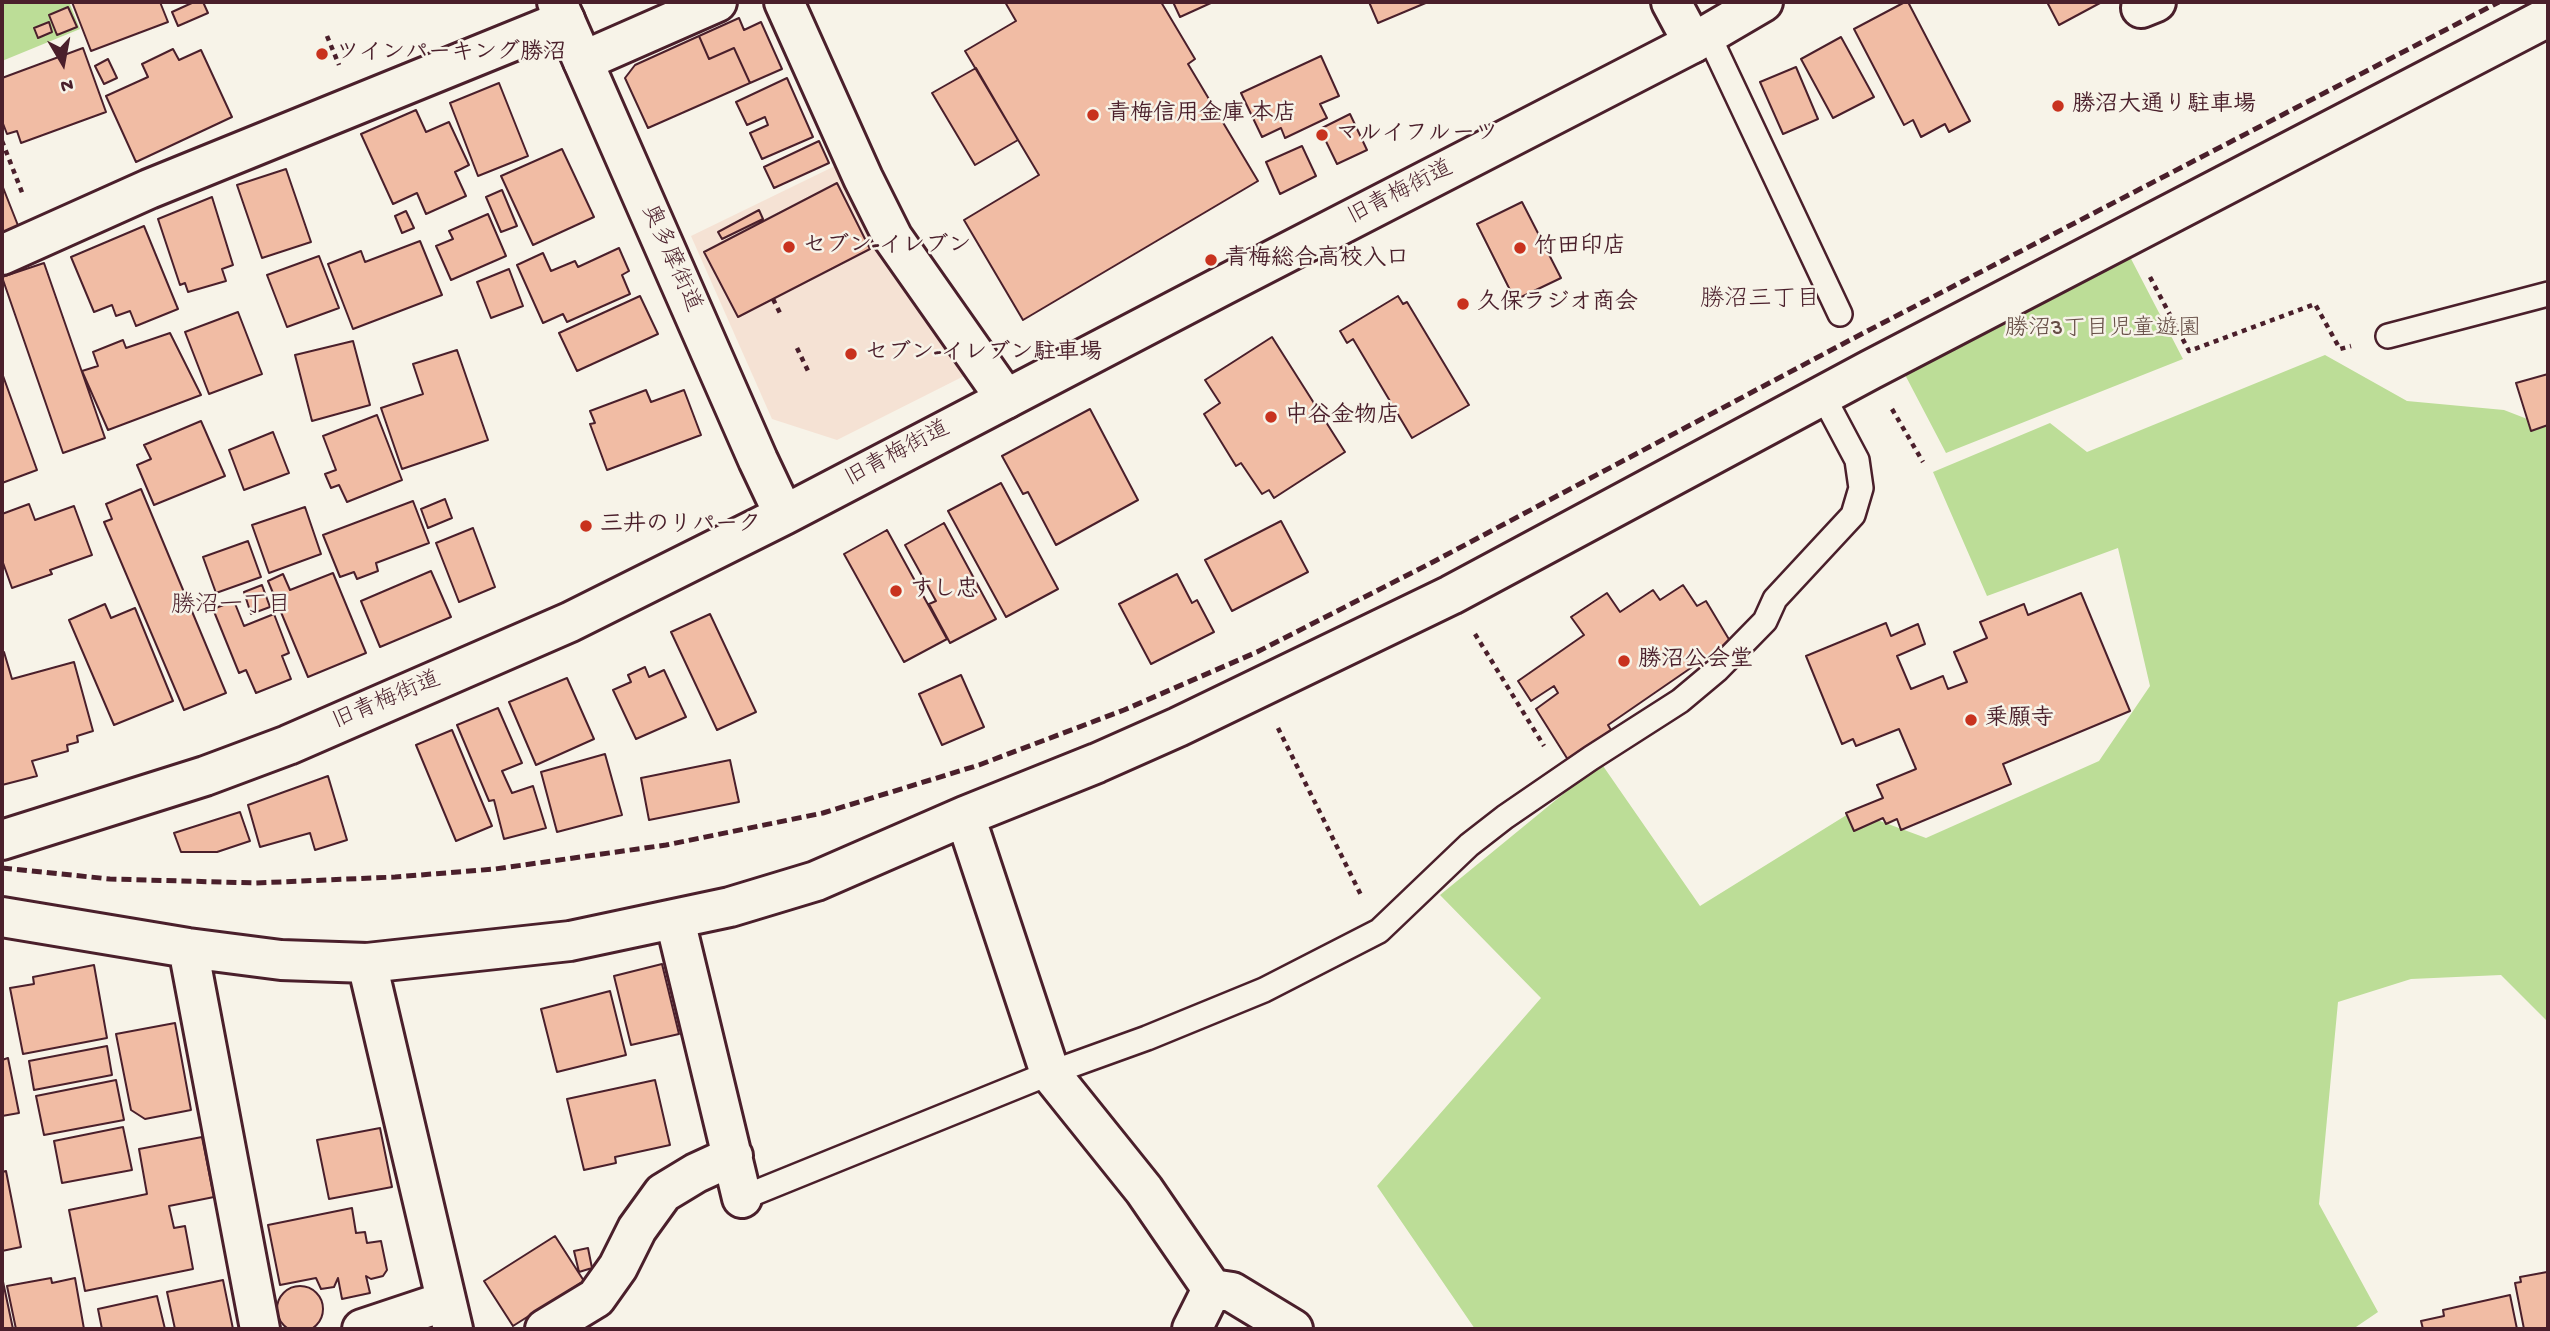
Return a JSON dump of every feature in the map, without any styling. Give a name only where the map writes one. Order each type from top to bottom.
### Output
[{"type":"street","points":[[583,61],[717,2]]},
{"type":"street","points":[[784,2],[893,238],[1006,398]]},
{"type":"street","points":[[1671,2],[1701,39]]},
{"type":"street","name":"旧青梅街道","points":[[2,840],[205,776],[288,745],[570,622],[784,515],[1701,39],[1763,2]]},
{"type":"street","points":[[2,255],[561,11]]},
{"type":"street","name":"奥多摩街道","points":[[561,11],[784,515]]},
{"type":"street","points":[[2,917],[188,948],[281,960],[367,963],[570,941],[730,907],[816,881],[965,816],[1097,763],[1259,690],[1451,595],[1870,370],[2548,17]]},
{"type":"street","points":[[965,816],[1050,1073],[1144,1190],[1212,1289],[1232,1292],[1293,1329]]},
{"type":"street","points":[[675,920],[742,1198]]},
{"type":"street","points":[[188,948],[260,1329]]},
{"type":"street","points":[[362,1329],[449,1315],[367,963]]},
{"type":"street","points":[[545,1329],[596,1298],[618,1267],[637,1229],[663,1193],[696,1173],[733,1156]]},
{"type":"street","points":[[1192,1329],[1212,1289]]},
{"type":"lane","points":[[1701,39],[1840,314]]},
{"type":"lane","points":[[2388,336],[2548,294]]},
{"type":"lane","points":[[742,1198],[1050,1073],[1147,1038],[1264,990],[1379,931],[1469,845],[1505,817],[1680,701],[1717,670],[1765,621],[1775,599],[1853,515],[1861,488],[1857,460],[1823,396]]},
{"type":"path","points":[[2,141],[40,238]]},
{"type":"path","points":[[2129,236],[2189,351],[2315,304],[2340,349],[2388,336]]},
{"type":"path","points":[[773,299],[780,313]]},
{"type":"path","points":[[797,348],[809,373]]},
{"type":"path","points":[[1870,370],[1923,462]]},
{"type":"path","points":[[1451,595],[1564,778]]},
{"type":"path","points":[[1259,690],[1379,931]]},
{"type":"shaded area","points":[[839,164],[972,372],[837,440],[772,419],[691,236]]},
{"type":"green space","points":[[2,2],[69,2],[80,29],[2,61]]},
{"type":"green space","name":"勝沼3丁目児童遊園","points":[[2128,253],[2183,359],[1946,453],[1902,369]]},
{"type":"green space","points":[[2325,355],[2407,401],[2504,410],[2548,427],[2548,1022],[2501,975],[2411,979],[2338,1002],[2319,1204],[2378,1312],[2353,1329],[1475,1329],[1377,1186],[1541,998],[1440,895],[1601,763],[1700,906],[1853,811],[1926,838],[2099,761],[2150,686],[2118,548],[1987,596],[1933,472],[2050,423],[2087,452]]},
{"type":"building","points":[[72,2],[160,2],[168,22],[91,51]]},
{"type":"building","points":[[194,2],[203,2],[208,13],[178,26],[172,12]]},
{"type":"building","points":[[1005,2],[1161,2],[1195,59],[1188,64],[1258,181],[1023,320],[964,220],[1039,175],[965,51],[1016,21]]},
{"type":"building","points":[[1173,2],[1213,2],[1180,17]]},
{"type":"building","points":[[1369,2],[1428,2],[1378,23]]},
{"type":"building","points":[[1908,2],[1970,121],[1949,132],[1945,124],[1921,137],[1913,120],[1904,125],[1854,29]]},
{"type":"building","points":[[2047,2],[2099,2],[2100,3],[2059,25]]},
{"type":"building","points":[[68,7],[77,27],[57,35],[49,15]]},
{"type":"building","points":[[739,18],[744,30],[761,22],[782,69],[750,83],[734,48],[709,59],[699,36]]},
{"type":"building","points":[[49,22],[52,32],[38,38],[34,28]]},
{"type":"building","points":[[699,36],[709,59],[734,48],[750,83],[648,128],[625,78],[635,65]]},
{"type":"building","points":[[1841,37],[1874,97],[1833,118],[1801,59]]},
{"type":"building","points":[[83,48],[106,112],[21,143],[17,131],[7,134],[2,121],[2,78]]},
{"type":"building","points":[[173,49],[179,60],[201,50],[232,117],[136,162],[106,96],[148,77],[142,64]]},
{"type":"building","points":[[1321,56],[1339,96],[1320,104],[1327,118],[1285,138],[1281,128],[1262,137],[1241,93]]},
{"type":"building","points":[[108,59],[117,78],[104,84],[95,66]]},
{"type":"building","points":[[1796,67],[1818,119],[1783,134],[1760,82]]},
{"type":"building","points":[[976,68],[1018,140],[975,165],[932,93]]},
{"type":"building","points":[[787,78],[813,137],[762,159],[750,133],[768,125],[765,117],[747,125],[736,102]]},
{"type":"building","points":[[499,83],[528,156],[478,176],[450,103]]},
{"type":"building","points":[[416,110],[426,132],[449,122],[469,165],[455,172],[466,196],[426,214],[417,193],[393,204],[361,134]]},
{"type":"building","points":[[1350,114],[1367,150],[1337,164],[1320,129]]},
{"type":"building","points":[[819,141],[829,163],[774,188],[764,167]]},
{"type":"building","points":[[1302,146],[1316,176],[1280,194],[1266,162]]},
{"type":"building","points":[[562,149],[594,217],[533,245],[501,176]]},
{"type":"building","points":[[286,169],[311,242],[262,258],[237,185]]},
{"type":"building","points":[[837,183],[870,249],[738,317],[704,252]]},
{"type":"building","points":[[2,185],[19,228],[2,235]]},
{"type":"building","points":[[502,190],[517,226],[501,232],[486,197]]},
{"type":"building","points":[[212,197],[233,265],[222,269],[226,281],[188,292],[185,283],[180,285],[158,219]]},
{"type":"building","points":[[1522,202],[1561,278],[1515,300],[1477,224]]},
{"type":"building","points":[[759,210],[763,219],[722,239],[718,232]]},
{"type":"building","points":[[406,211],[414,228],[402,233],[395,216]]},
{"type":"building","points":[[488,214],[506,256],[451,280],[436,246],[453,239],[449,231]]},
{"type":"building","points":[[144,226],[178,309],[136,326],[130,311],[116,316],[112,305],[94,312],[71,257]]},
{"type":"building","points":[[420,241],[442,295],[353,329],[328,264],[361,251],[365,262]]},
{"type":"building","points":[[619,248],[629,271],[622,275],[630,294],[567,322],[563,314],[543,323],[517,265],[543,253],[551,271],[575,261],[578,267]]},
{"type":"building","points":[[319,256],[339,308],[287,327],[267,275]]},
{"type":"building","points":[[44,263],[105,438],[63,453],[2,277]]},
{"type":"building","points":[[509,269],[523,306],[491,318],[477,282]]},
{"type":"building","points":[[640,296],[658,334],[577,371],[559,333]]},
{"type":"building","points":[[1398,296],[1403,304],[1407,302],[1469,405],[1412,438],[1353,339],[1347,343],[1340,331]]},
{"type":"building","points":[[238,312],[262,374],[209,394],[185,332]]},
{"type":"building","points":[[170,333],[201,395],[108,430],[82,371],[98,366],[93,352],[123,340],[126,348]]},
{"type":"building","points":[[1272,337],[1345,452],[1274,498],[1269,490],[1262,494],[1241,463],[1236,466],[1204,414],[1220,403],[1205,380]]},
{"type":"building","points":[[353,341],[370,405],[312,421],[295,355]]},
{"type":"building","points":[[457,350],[488,440],[402,469],[381,408],[423,394],[413,364]]},
{"type":"building","points":[[2,373],[37,470],[2,483]]},
{"type":"building","points":[[2548,374],[2548,425],[2531,431],[2516,383]]},
{"type":"building","points":[[646,390],[651,402],[684,390],[701,435],[607,470],[590,424],[595,423],[590,411]]},
{"type":"building","points":[[1090,409],[1138,500],[1056,545],[1028,492],[1023,494],[1002,456]]},
{"type":"building","points":[[377,415],[402,480],[347,502],[339,485],[331,488],[325,474],[336,470],[323,436]]},
{"type":"building","points":[[201,421],[225,476],[154,505],[137,465],[151,459],[144,445]]},
{"type":"building","points":[[273,432],[289,473],[244,490],[229,450]]},
{"type":"building","points":[[1001,483],[1058,589],[1006,617],[948,511]]},
{"type":"building","points":[[141,489],[226,693],[184,710],[104,522],[112,519],[106,504]]},
{"type":"building","points":[[445,499],[452,518],[428,528],[421,509]]},
{"type":"building","points":[[413,501],[429,543],[376,563],[378,571],[357,579],[354,572],[340,577],[323,535]]},
{"type":"building","points":[[29,504],[35,520],[74,506],[92,555],[50,570],[52,574],[12,588],[2,560],[2,514]]},
{"type":"building","points":[[305,507],[321,554],[269,573],[252,525]]},
{"type":"building","points":[[1281,521],[1308,572],[1232,611],[1205,560]]},
{"type":"building","points":[[944,523],[996,619],[950,643],[929,604],[936,601],[905,545]]},
{"type":"building","points":[[473,528],[495,587],[459,602],[436,543]]},
{"type":"building","points":[[887,530],[947,639],[904,662],[844,554]]},
{"type":"building","points":[[248,541],[261,577],[216,593],[203,557]]},
{"type":"building","points":[[431,571],[451,617],[380,647],[361,601]]},
{"type":"building","points":[[333,573],[366,653],[308,677],[268,581],[283,574],[290,590]]},
{"type":"building","points":[[1177,574],[1192,603],[1197,600],[1214,632],[1151,664],[1119,604]]},
{"type":"building","points":[[262,585],[270,607],[251,614],[244,592]]},
{"type":"building","name":"勝沼公会堂","points":[[1683,585],[1697,606],[1706,601],[1730,641],[1608,725],[1614,735],[1570,763],[1536,709],[1558,693],[1554,686],[1531,701],[1518,681],[1584,635],[1571,617],[1607,593],[1620,612],[1653,590],[1660,600]]},
{"type":"building","name":"乗願寺","points":[[2081,593],[2130,711],[2003,764],[2011,784],[1901,830],[1897,819],[1886,824],[1883,818],[1854,831],[1846,813],[1883,798],[1877,785],[1916,769],[1899,729],[1856,746],[1853,739],[1842,744],[1806,656],[1886,623],[1891,636],[1918,624],[1925,644],[1897,656],[1911,689],[1943,676],[1948,689],[1967,682],[1954,652],[1987,638],[1980,622],[2024,604],[2028,615]]},
{"type":"building","points":[[234,601],[244,626],[274,614],[289,653],[282,656],[291,679],[256,693],[246,670],[239,673],[213,609]]},
{"type":"building","points":[[105,604],[111,618],[135,608],[173,701],[114,725],[69,620]]},
{"type":"building","points":[[710,614],[756,712],[717,730],[671,632]]},
{"type":"building","points":[[2,652],[12,679],[74,662],[93,731],[77,736],[78,742],[67,745],[68,751],[32,761],[37,776],[2,785]]},
{"type":"building","points":[[645,667],[649,677],[664,670],[686,717],[636,739],[613,690],[631,682],[628,675]]},
{"type":"building","points":[[961,675],[984,727],[942,745],[919,694]]},
{"type":"building","points":[[567,678],[594,739],[536,765],[509,702]]},
{"type":"building","points":[[498,708],[522,763],[502,771],[512,793],[533,786],[546,828],[504,839],[494,800],[489,801],[457,725]]},
{"type":"building","points":[[452,730],[492,826],[456,841],[416,745]]},
{"type":"building","points":[[605,754],[622,815],[557,832],[541,772]]},
{"type":"building","points":[[730,760],[739,802],[649,820],[641,778]]},
{"type":"building","points":[[328,776],[347,840],[315,850],[310,833],[260,847],[248,805]]},
{"type":"building","points":[[240,812],[250,841],[217,852],[181,852],[174,833]]},
{"type":"building","points":[[662,964],[679,1034],[631,1045],[614,976]]},
{"type":"building","points":[[94,965],[107,1038],[23,1054],[10,988],[34,984],[33,977]]},
{"type":"building","points":[[610,991],[626,1055],[557,1072],[541,1009]]},
{"type":"building","points":[[175,1023],[191,1110],[145,1119],[131,1110],[116,1034]]},
{"type":"building","points":[[107,1046],[112,1075],[34,1090],[29,1061]]},
{"type":"building","points":[[8,1058],[19,1113],[2,1116],[2,1060]]},
{"type":"building","points":[[116,1080],[124,1120],[44,1135],[36,1096]]},
{"type":"building","points":[[655,1080],[670,1145],[615,1157],[616,1163],[584,1170],[567,1099]]},
{"type":"building","points":[[123,1127],[132,1170],[62,1183],[54,1141]]},
{"type":"building","points":[[380,1128],[392,1187],[329,1199],[317,1140]]},
{"type":"building","points":[[202,1137],[214,1197],[169,1206],[174,1228],[185,1226],[193,1269],[85,1291],[69,1210],[147,1194],[139,1149]]},
{"type":"building","points":[[6,1171],[21,1247],[2,1251],[2,1172]]},
{"type":"building","points":[[352,1208],[356,1233],[365,1232],[367,1243],[381,1241],[387,1270],[383,1276],[371,1279],[366,1276],[370,1293],[342,1299],[338,1278],[334,1287],[321,1289],[316,1278],[280,1285],[268,1225]]},
{"type":"building","points":[[555,1236],[584,1281],[513,1326],[484,1281]]},
{"type":"building","points":[[588,1248],[592,1268],[579,1272],[574,1251]]},
{"type":"building","points":[[2547,1272],[2548,1329],[2524,1329],[2515,1283],[2521,1282],[2520,1277]]},
{"type":"building","points":[[2,1277],[13,1329],[2,1329]]},
{"type":"building","points":[[51,1278],[52,1283],[75,1278],[84,1329],[16,1329],[7,1286]]},
{"type":"building","points":[[223,1280],[233,1329],[175,1329],[167,1292]]},
{"type":"building","points":[[300,1286],[316,1293],[323,1309],[316,1325],[300,1332],[284,1325],[277,1309],[284,1293]]},
{"type":"building","points":[[2510,1295],[2517,1329],[2423,1329],[2421,1321],[2444,1316],[2443,1310]]},
{"type":"building","points":[[157,1296],[165,1329],[102,1329],[98,1309]]},
{"type":"railway","points":[[2,868],[110,879],[256,883],[395,877],[495,869],[666,845],[823,813],[979,765],[1124,710],[1257,652],[2499,2]]},
{"type":"place","name":"ツインパーキング勝沼","points":[[322,54]]},
{"type":"place","name":"勝沼大通り駐車場","points":[[2058,106]]},
{"type":"place","name":"青梅信用金庫 本店","points":[[1093,115]]},
{"type":"place","name":"マルイフルーツ","points":[[1322,135]]},
{"type":"place","name":"セブン-イレブン","points":[[789,247]]},
{"type":"place","name":"竹田印店","points":[[1520,248]]},
{"type":"place","name":"青梅総合高校入口","points":[[1211,260]]},
{"type":"place","name":"久保ラジオ商会","points":[[1463,304]]},
{"type":"place","name":"セブン-イレブン駐車場","points":[[851,354]]},
{"type":"place","name":"中谷金物店","points":[[1271,417]]},
{"type":"place","name":"三井のリパーク","points":[[586,526]]},
{"type":"place","name":"すし忠","points":[[896,591]]},
{"type":"place","name":"勝沼公会堂","points":[[1624,661]]},
{"type":"place","name":"乗願寺","points":[[1971,720]]},
{"type":"district","name":"勝沼三丁目","points":[[1760,301]]},
{"type":"district","name":"勝沼一丁目","points":[[231,607]]}]
